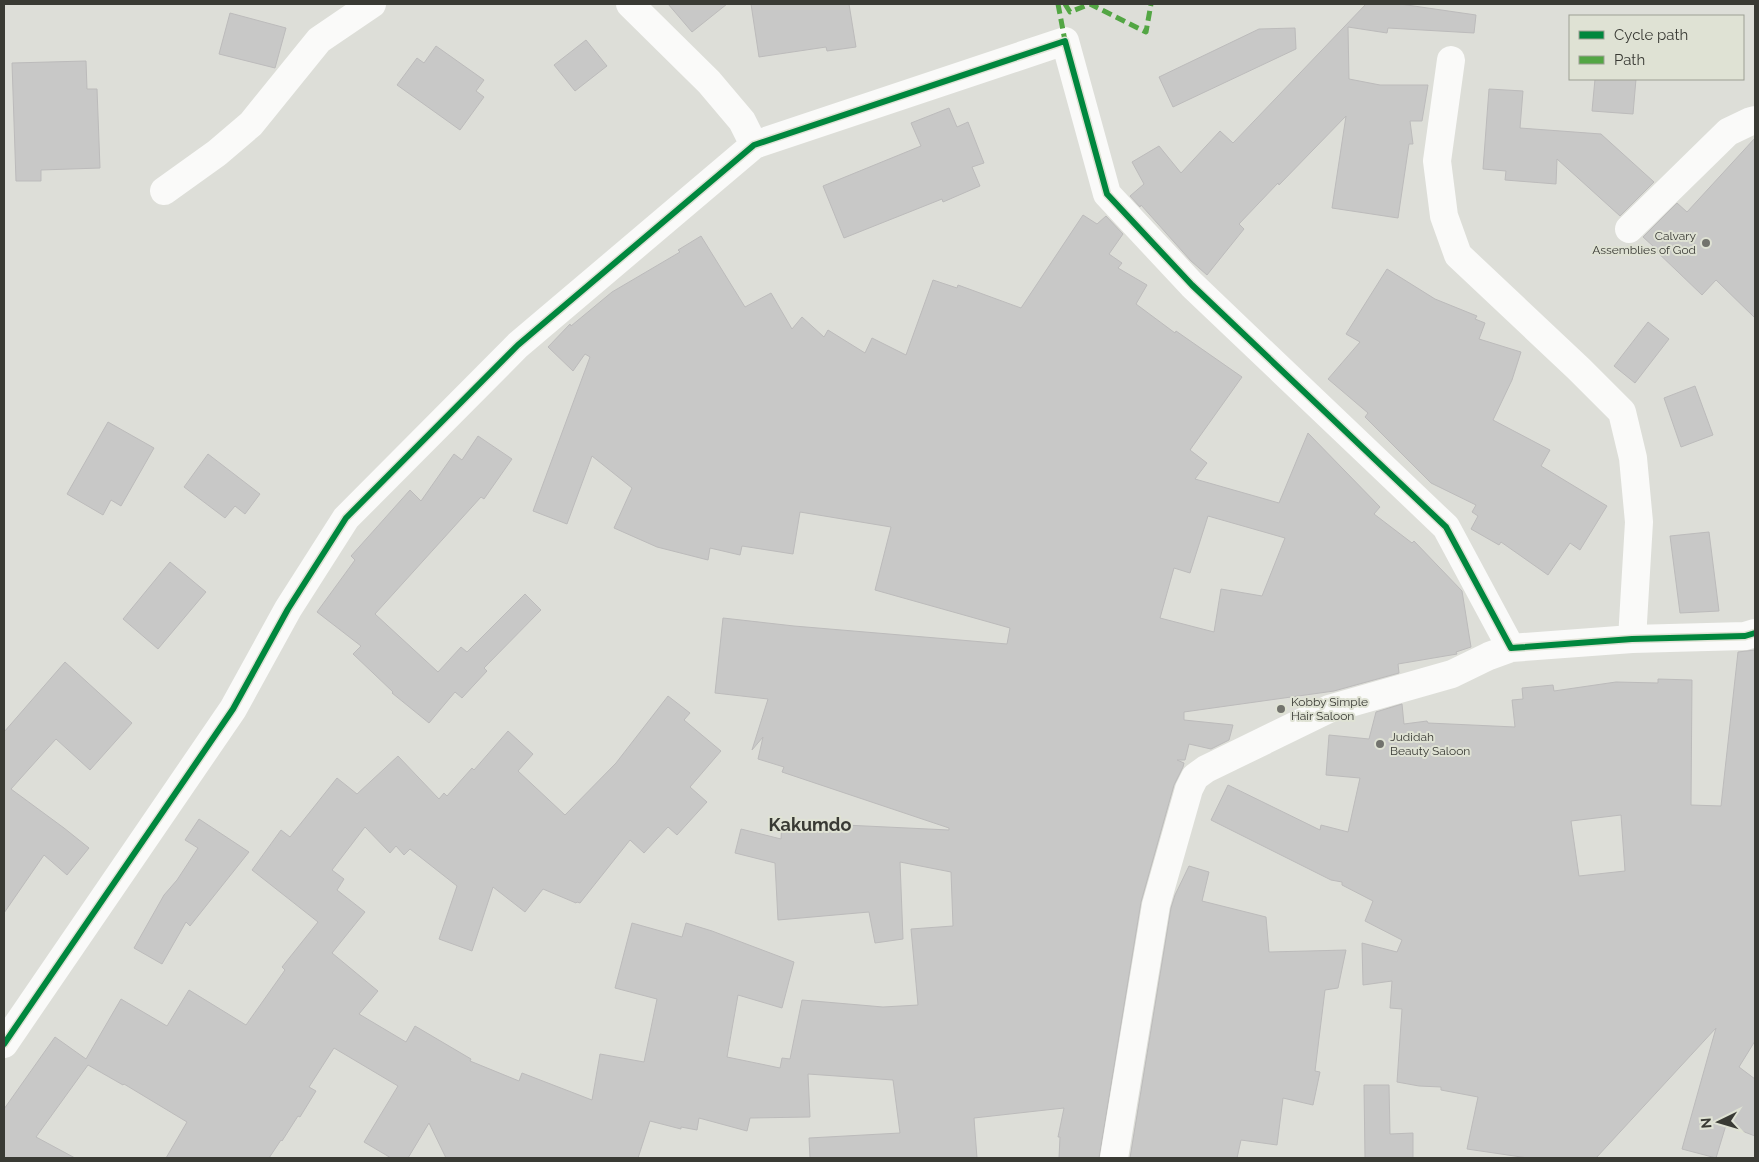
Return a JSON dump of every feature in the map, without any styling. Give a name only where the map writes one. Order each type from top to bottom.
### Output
[{"type":"street","points":[[164,191],[217,153],[251,124],[320,40],[372,4]]},
{"type":"street","points":[[630,4],[709,82],[742,121],[754,145]]},
{"type":"street","points":[[4,1044],[233,709],[288,609],[346,518],[518,344],[754,145],[1065,41],[1107,194],[1192,285],[1446,527],[1511,648]]},
{"type":"street","points":[[1451,60],[1437,161],[1444,216],[1458,255],[1580,369],[1622,412],[1633,458],[1639,522],[1632,639]]},
{"type":"street","points":[[1629,229],[1728,132],[1755,120]]},
{"type":"street","points":[[1114,1158],[1156,905],[1189,789],[1195,777],[1206,769],[1329,709],[1452,674],[1489,656],[1511,648],[1632,639],[1745,636],[1755,633]]},
{"type":"building","points":[[668,4],[727,4],[692,32]]},
{"type":"building","points":[[751,4],[849,4],[856,47],[827,51],[826,47],[759,57]]},
{"type":"building","points":[[1366,4],[1400,4],[1476,15],[1474,33],[1388,28],[1387,33],[1348,27],[1349,79],[1380,85],[1428,85],[1422,121],[1410,121],[1413,144],[1409,144],[1398,218],[1332,208],[1346,116],[1239,224],[1244,229],[1207,275],[1191,261],[1141,205],[1140,207],[1130,196],[1144,184],[1132,162],[1159,146],[1181,173],[1220,131],[1233,143]]},
{"type":"building","points":[[230,13],[286,28],[275,68],[219,54]]},
{"type":"building","points":[[1295,28],[1296,49],[1173,107],[1159,77],[1259,29]]},
{"type":"building","points":[[586,40],[607,66],[575,91],[554,65]]},
{"type":"building","points":[[436,46],[484,80],[476,91],[484,97],[460,130],[397,85],[417,58],[424,63]]},
{"type":"building","points":[[86,61],[87,89],[97,89],[100,168],[41,170],[41,181],[16,181],[12,63]]},
{"type":"building","points":[[1595,80],[1636,80],[1633,114],[1592,111]]},
{"type":"building","points":[[1489,89],[1523,91],[1520,128],[1601,134],[1654,182],[1620,216],[1557,159],[1556,184],[1505,180],[1506,171],[1483,169]]},
{"type":"building","points":[[949,108],[957,127],[968,122],[984,163],[972,167],[980,186],[943,202],[942,199],[844,238],[823,186],[921,146],[911,123]]},
{"type":"building","points":[[1755,138],[1755,318],[1716,280],[1702,295],[1643,237],[1677,203],[1687,212]]},
{"type":"building","points":[[1083,215],[1097,224],[1106,216],[1123,234],[1109,254],[1122,263],[1118,268],[1147,285],[1136,304],[1175,333],[1176,331],[1242,377],[1190,450],[1207,463],[1195,479],[1279,503],[1308,433],[1380,507],[1374,514],[1412,543],[1414,541],[1462,591],[1471,647],[1456,652],[1457,654],[1398,664],[1399,673],[1334,691],[1184,712],[1184,720],[1233,725],[1229,740],[1211,749],[1189,744],[1185,760],[1177,760],[1184,763],[1183,767],[1174,785],[1141,902],[1099,1158],[1059,1158],[1060,1137],[1058,1137],[1064,1108],[974,1118],[977,1158],[810,1158],[809,1138],[900,1133],[893,1080],[808,1074],[810,1117],[750,1118],[747,1131],[699,1118],[697,1130],[681,1127],[681,1129],[650,1121],[638,1158],[446,1158],[429,1123],[408,1158],[391,1158],[364,1142],[398,1086],[334,1048],[309,1087],[316,1091],[300,1117],[298,1116],[269,1158],[166,1158],[187,1122],[88,1065],[36,1137],[75,1158],[4,1158],[4,1109],[55,1037],[86,1059],[121,999],[167,1026],[189,990],[246,1025],[285,970],[282,967],[318,922],[252,870],[281,830],[290,837],[337,778],[357,794],[398,756],[439,799],[444,793],[447,796],[472,768],[474,770],[508,731],[533,754],[518,771],[565,815],[616,763],[668,696],[690,713],[684,720],[721,751],[690,787],[707,802],[677,835],[668,827],[644,853],[630,840],[580,903],[543,889],[525,912],[493,887],[472,951],[439,939],[457,886],[410,849],[404,855],[396,846],[390,853],[365,827],[332,870],[344,879],[337,890],[365,912],[332,953],[378,991],[359,1014],[406,1042],[415,1026],[471,1059],[470,1061],[519,1081],[522,1073],[592,1100],[600,1054],[644,1062],[657,999],[615,988],[632,923],[682,937],[686,923],[794,962],[782,1008],[738,995],[727,1057],[780,1068],[782,1058],[790,1059],[802,1000],[883,1007],[918,1005],[911,929],[953,926],[951,872],[900,862],[903,939],[875,943],[869,912],[778,920],[775,863],[735,853],[741,829],[781,839],[782,822],[949,830],[949,828],[782,772],[784,767],[758,759],[763,737],[752,750],[768,699],[715,693],[723,618],[1007,644],[1010,628],[875,590],[891,527],[800,512],[793,554],[742,546],[740,555],[710,548],[708,560],[657,547],[614,528],[632,488],[592,456],[567,524],[533,511],[590,357],[585,354],[573,371],[548,347],[570,324],[571,326],[612,292],[680,252],[678,250],[701,236],[745,307],[771,293],[792,329],[802,317],[824,337],[828,330],[865,353],[872,338],[906,355],[933,280],[957,288],[958,285],[1021,308]],"holes":[[[1208,516],[1285,538],[1262,596],[1221,589],[1214,632],[1160,618],[1174,568],[1190,573]]]},
{"type":"building","points":[[1387,269],[1435,299],[1477,316],[1475,319],[1485,323],[1479,339],[1521,352],[1512,380],[1493,420],[1550,450],[1541,466],[1607,506],[1580,550],[1570,543],[1548,575],[1501,542],[1499,545],[1471,529],[1478,516],[1472,512],[1476,505],[1431,483],[1365,417],[1368,413],[1328,379],[1360,342],[1346,334]]},
{"type":"building","points":[[1648,322],[1669,339],[1635,383],[1614,366]]},
{"type":"building","points":[[1695,386],[1713,435],[1681,447],[1664,398]]},
{"type":"building","points":[[108,422],[154,448],[121,506],[111,500],[103,515],[67,494]]},
{"type":"building","points":[[478,436],[512,459],[484,499],[481,497],[375,614],[438,672],[461,647],[467,652],[525,594],[541,610],[484,668],[487,671],[462,698],[455,692],[429,723],[392,693],[353,654],[361,646],[317,612],[355,560],[351,556],[410,490],[421,501],[454,454],[462,460]]},
{"type":"building","points":[[208,454],[260,494],[245,514],[235,506],[225,518],[184,487]]},
{"type":"building","points":[[1709,532],[1719,611],[1680,613],[1670,536]]},
{"type":"building","points":[[170,562],[206,592],[158,649],[123,619]]},
{"type":"building","points":[[1755,650],[1755,1041],[1739,1067],[1755,1079],[1755,1136],[1726,1125],[1716,1158],[1682,1149],[1716,1028],[1596,1158],[1528,1158],[1467,1149],[1478,1097],[1441,1090],[1441,1087],[1397,1082],[1402,1009],[1390,1008],[1392,981],[1363,985],[1362,943],[1397,952],[1402,940],[1365,921],[1373,901],[1342,885],[1342,882],[1331,880],[1211,820],[1228,785],[1320,830],[1321,825],[1348,832],[1360,778],[1326,775],[1329,735],[1369,739],[1376,712],[1402,704],[1404,724],[1427,721],[1428,723],[1515,727],[1512,700],[1523,699],[1522,688],[1553,685],[1554,691],[1616,682],[1658,683],[1658,679],[1692,680],[1691,805],[1721,806],[1738,652]],"holes":[[[1621,815],[1625,871],[1579,876],[1571,821]]]},
{"type":"building","points":[[65,662],[132,723],[90,770],[56,739],[11,789],[89,848],[67,875],[44,855],[4,913],[4,732]]},
{"type":"building","points":[[199,819],[249,852],[190,926],[186,922],[162,964],[134,948],[164,895],[177,880],[198,848],[185,840]]},
{"type":"building","points":[[1189,866],[1209,872],[1202,901],[1266,917],[1269,952],[1346,950],[1338,988],[1325,990],[1315,1071],[1320,1072],[1313,1105],[1283,1098],[1277,1145],[1241,1140],[1237,1158],[1130,1158],[1171,908]]},
{"type":"building","points":[[1364,1085],[1389,1085],[1390,1134],[1413,1133],[1413,1158],[1365,1158]]},
{"type":"marked path","points":[[1058,4],[1065,41]]},
{"type":"marked path","points":[[1065,4],[1070,12],[1090,4],[1146,32],[1151,4]]},
{"type":"cycle path","points":[[4,1044],[233,709],[288,609],[346,518],[518,345],[754,145],[1065,41],[1107,194],[1192,285],[1446,527],[1511,648],[1632,639],[1745,636],[1755,633]]},
{"type":"place","name":"Calvary Assemblies of God","points":[[1706,243]]},
{"type":"place","name":"Kobby Simple Hair Saloon","points":[[1281,709]]},
{"type":"place","name":"Judidah Beauty Saloon","points":[[1380,744]]},
{"type":"district","name":"Kakumdo","points":[[810,824]]}]
